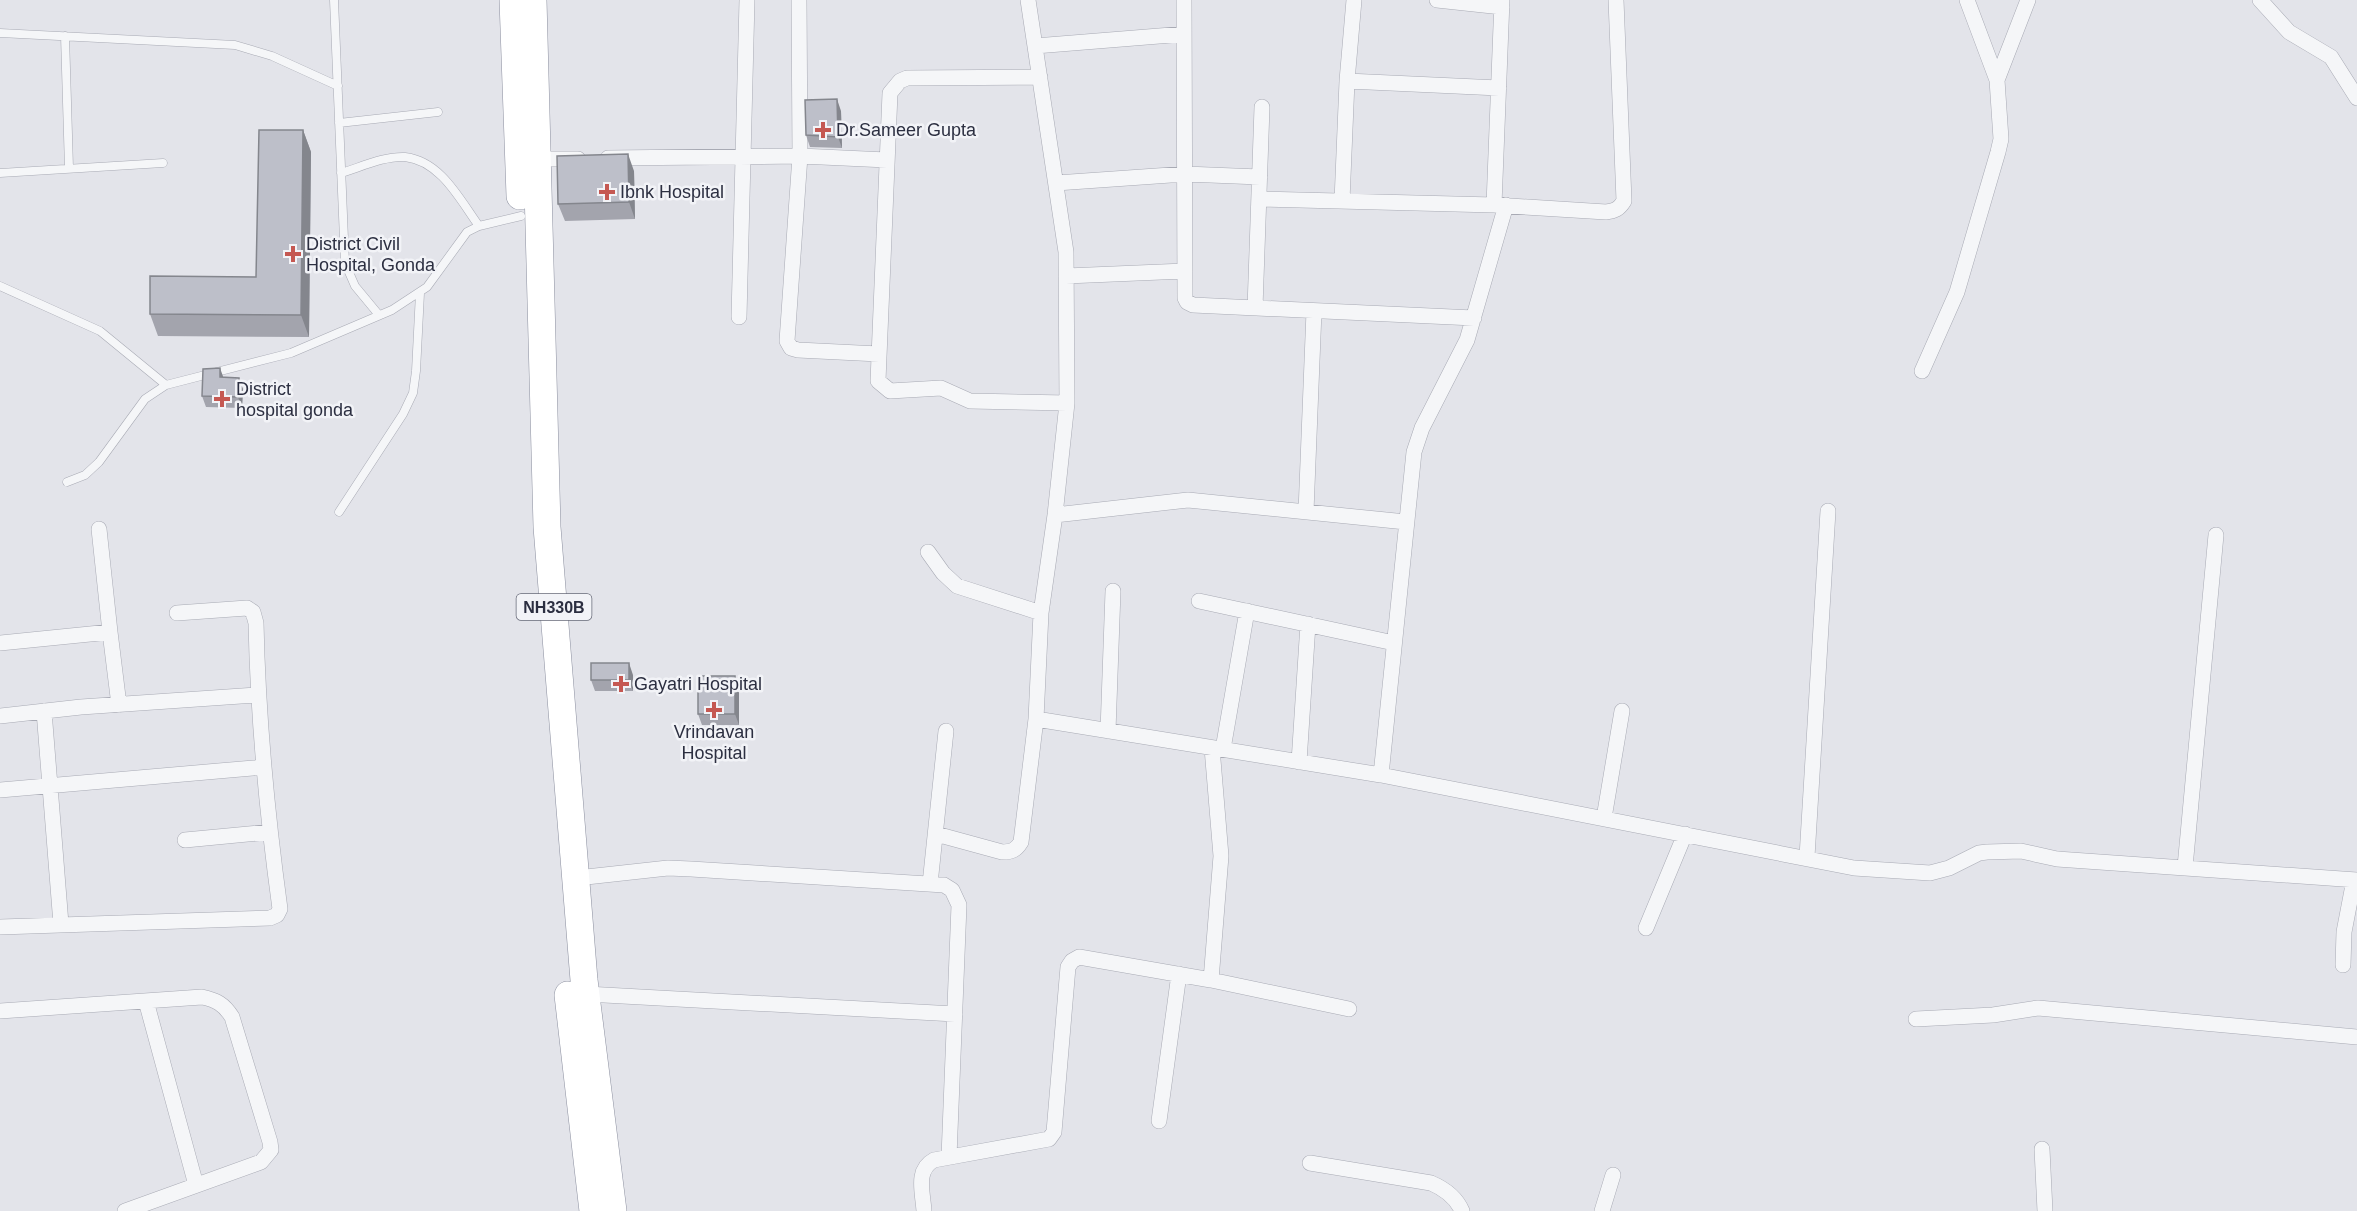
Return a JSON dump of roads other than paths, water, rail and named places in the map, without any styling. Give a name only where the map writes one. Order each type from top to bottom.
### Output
[{"type":"highway","name":"NH330B","points":[[513,0],[539,588],[570,1018],[593,1211]]},
{"type":"highway","name":"NH330B","points":[[533,0],[542,396],[548,527],[586,994],[613,1211]]},
{"type":"street","points":[[739,317],[747,0]]},
{"type":"street","points":[[799,0],[800,156],[788,341],[791,348],[798,350],[879,354]]},
{"type":"street","points":[[936,834],[1002,852],[1017,849],[1021,842],[1036,720],[1041,613],[1055,515],[1067,403],[1066,252],[1028,0]]},
{"type":"street","points":[[1184,0],[1185,298],[1187,302],[1255,308],[1474,318]]},
{"type":"street","points":[[1342,201],[1347,81],[1354,0]]},
{"type":"street","points":[[1381,775],[1414,452],[1422,428],[1467,340],[1500,205],[1499,88],[1502,3],[1437,0]]},
{"type":"street","points":[[1259,199],[1500,205],[1615,211],[1621,207],[1623,201],[1616,0]]},
{"type":"street","points":[[1922,371],[1957,292],[2001,139],[1997,80],[1967,0]]},
{"type":"street","points":[[1997,80],[2028,0]]},
{"type":"street","points":[[2260,0],[2289,32],[2331,57],[2357,98]]},
{"type":"street","points":[[1035,46],[1184,34]]},
{"type":"street","points":[[1040,77],[907,78],[900,81],[890,93],[878,381],[890,391],[941,388],[970,401],[1067,403]]},
{"type":"street","points":[[1347,81],[1499,88]]},
{"type":"street","points":[[1255,308],[1262,107]]},
{"type":"street","points":[[538,159],[800,156],[887,160]]},
{"type":"street","points":[[1056,183],[1185,174],[1260,177]]},
{"type":"street","points":[[1066,276],[1185,271]]},
{"type":"street","points":[[1306,512],[1314,310]]},
{"type":"street","points":[[1055,515],[1188,500],[1406,522]]},
{"type":"street","points":[[1807,857],[1828,511]]},
{"type":"street","points":[[99,529],[119,705]]},
{"type":"street","points":[[2185,867],[2216,534]]},
{"type":"street","points":[[928,552],[943,573],[957,586],[1041,613]]},
{"type":"street","points":[[1108,731],[1113,591]]},
{"type":"street","points":[[1198,601],[1394,642]]},
{"type":"street","points":[[0,927],[270,918],[278,915],[280,909],[257,695],[256,623],[253,612],[247,608],[177,613]]},
{"type":"street","points":[[1211,980],[1221,856],[1217,749],[1246,611]]},
{"type":"street","points":[[1299,762],[1308,624]]},
{"type":"street","points":[[0,643],[110,632]]},
{"type":"street","points":[[0,716],[257,695]]},
{"type":"street","points":[[44,711],[61,924]]},
{"type":"street","points":[[1604,818],[1622,711]]},
{"type":"street","points":[[1036,720],[1381,775],[1854,868],[1930,873],[1949,868],[1979,853],[2021,851],[2056,859],[2355,880],[2344,932],[2343,965]]},
{"type":"street","points":[[930,884],[946,731]]},
{"type":"street","points":[[0,790],[264,767]]},
{"type":"street","points":[[185,840],[270,831]]},
{"type":"street","points":[[1646,928],[1685,834]]},
{"type":"street","points":[[577,878],[668,868],[691,868],[944,885],[952,890],[959,905],[949,1157]]},
{"type":"street","points":[[924,1211],[923,1170],[934,1160],[1050,1139],[1054,1132],[1068,967],[1079,957],[1211,980],[1348,1009]]},
{"type":"street","points":[[1158,1121],[1179,974]]},
{"type":"street","points":[[586,994],[955,1014]]},
{"type":"street","points":[[0,1011],[202,997],[215,1000],[226,1007],[232,1017],[271,1150],[261,1162],[124,1211]]},
{"type":"street","points":[[146,1001],[196,1185]]},
{"type":"street","points":[[1916,1019],[1993,1015],[2038,1008],[2357,1037]]},
{"type":"street","points":[[2042,1149],[2045,1211]]},
{"type":"street","points":[[1310,1163],[1431,1183],[1454,1197],[1462,1211]]},
{"type":"street","points":[[1602,1211],[1613,1175]]},
{"type":"lane","points":[[334,0],[345,263],[355,286],[379,315]]},
{"type":"lane","points":[[0,33],[235,45],[272,56],[338,86]]},
{"type":"lane","points":[[65,36],[69,168]]},
{"type":"lane","points":[[339,123],[438,112]]},
{"type":"lane","points":[[341,173],[381,160],[405,157],[424,162],[444,177],[479,226]]},
{"type":"lane","points":[[0,173],[163,163]]},
{"type":"lane","points":[[67,482],[85,475],[99,462],[145,399],[166,385],[291,353],[379,315],[427,287],[467,232],[479,226],[521,216]]},
{"type":"lane","points":[[0,286],[100,331],[166,385]]},
{"type":"lane","points":[[339,512],[404,414],[413,393],[420,293]]},
{"type":"place","name":"Dr.Sameer Gupta","points":[[823,130]]},
{"type":"place","name":"Ibnk Hospital","points":[[607,192]]},
{"type":"place","name":"District Civil Hospital, Gonda","points":[[293,254]]},
{"type":"place","name":"District hospital gonda","points":[[222,399]]},
{"type":"place","name":"Gayatri Hospital","points":[[621,684]]},
{"type":"place","name":"Vrindavan Hospital","points":[[714,710]]}]
